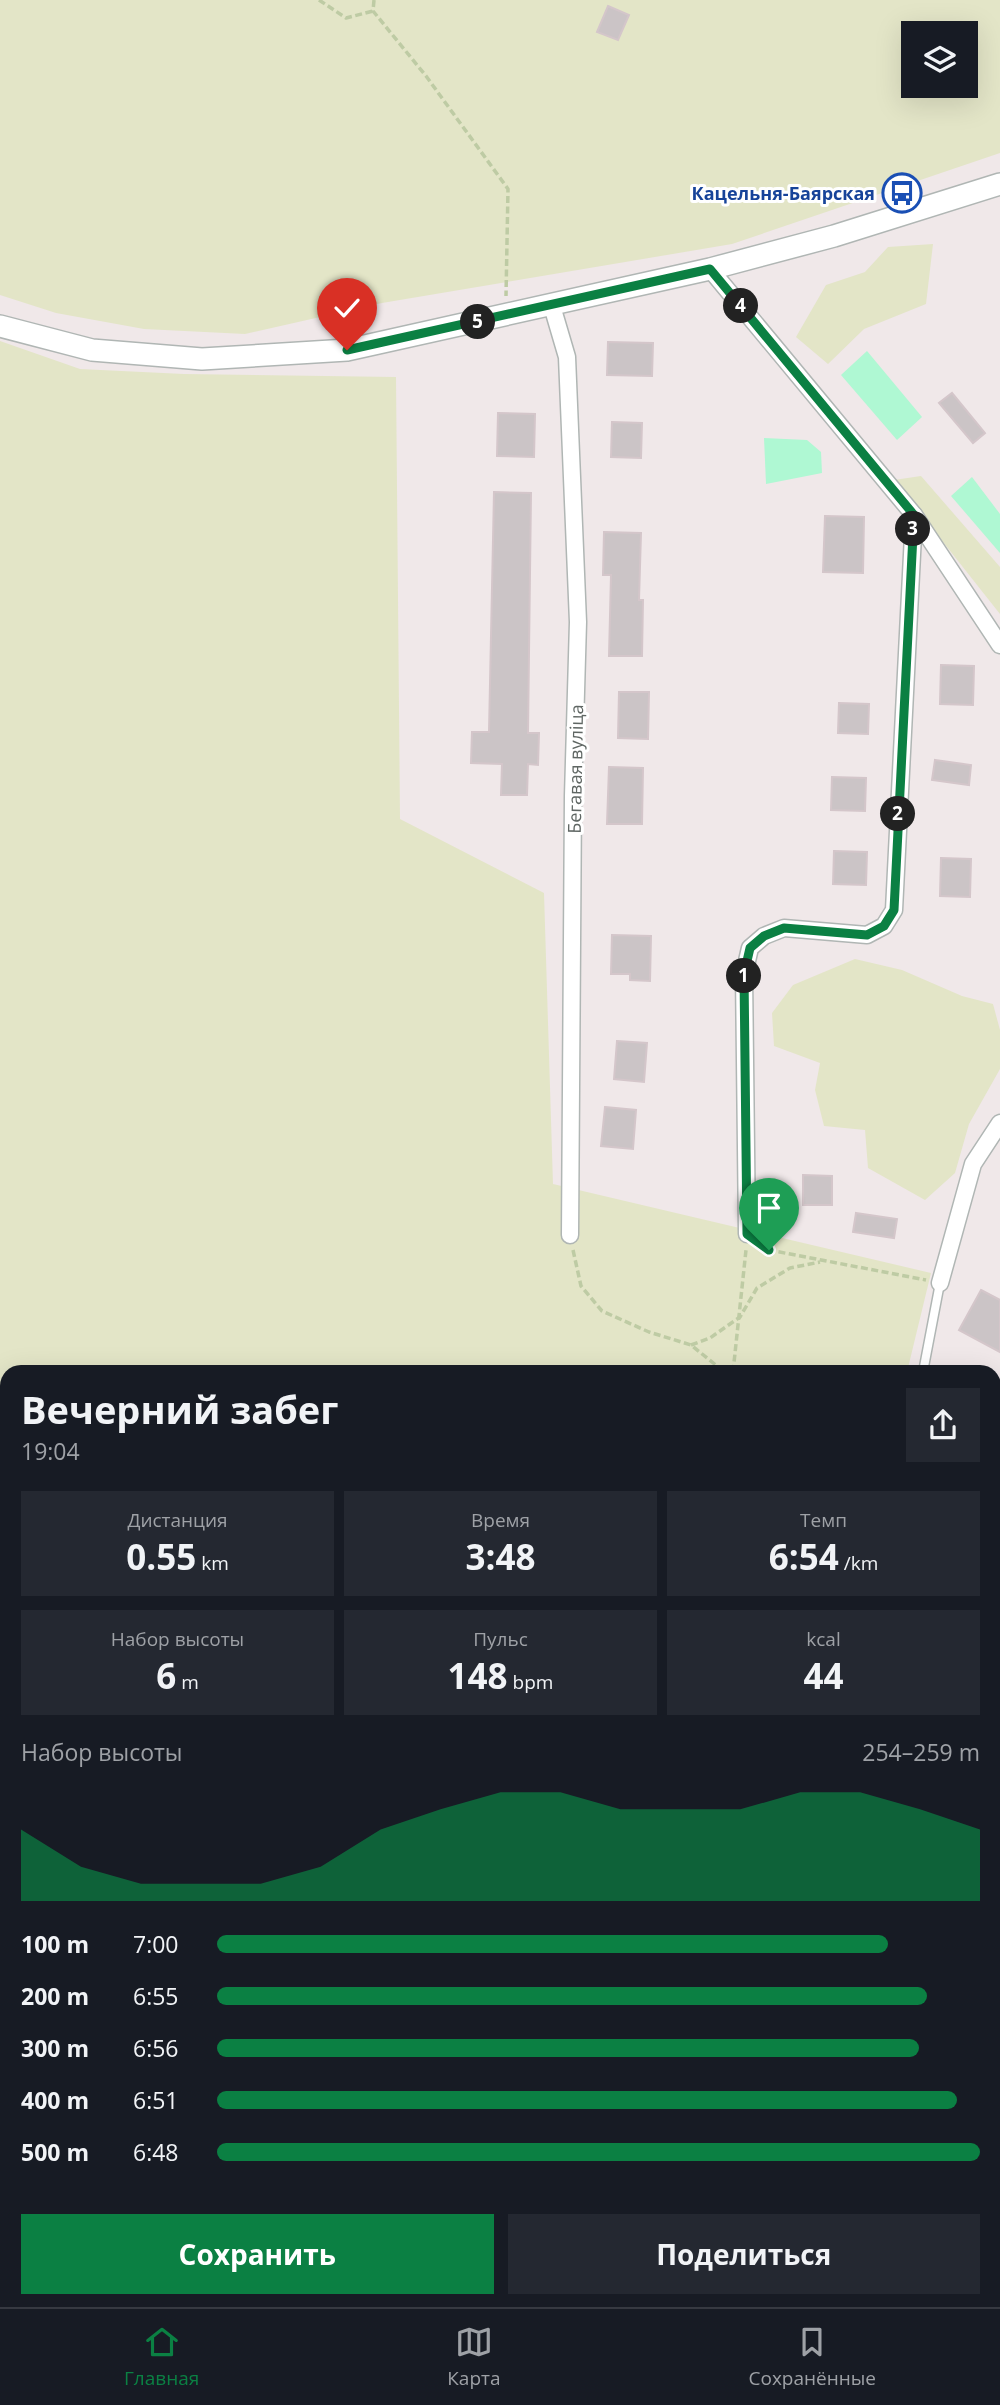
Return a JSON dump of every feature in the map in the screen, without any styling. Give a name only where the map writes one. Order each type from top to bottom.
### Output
[{"type":"street","points":[[0,326],[92,350],[202,359],[347,350],[710,269],[834,236],[1000,184]]},
{"type":"street","points":[[710,269],[914,515],[1000,645]]},
{"type":"street","name":"Бегавая вуліца","points":[[552,306],[567,358],[578,622],[573,796],[570,1235]]},
{"type":"street","points":[[747,1234],[744,974],[750,948],[764,936],[784,928],[867,935],[884,926],[894,910],[914,515]]},
{"type":"street","points":[[940,1283],[973,1164],[1000,1123]]},
{"type":"lane","points":[[924,1365],[940,1283]]},
{"type":"path","points":[[319,0],[346,18],[373,11]]},
{"type":"path","points":[[374,0],[373,11],[426,76],[508,189],[506,316]]},
{"type":"path","points":[[747,1234],[769,1250],[940,1283]]},
{"type":"path","points":[[734,1365],[747,1234]]},
{"type":"path","points":[[570,1235],[581,1286],[602,1311],[649,1332],[691,1345],[716,1365]]},
{"type":"path","points":[[691,1345],[710,1338],[740,1317],[757,1288],[790,1268],[823,1262]]},
{"type":"shaded area","points":[[0,0],[1000,0],[1000,153],[732,244],[382,303],[245,334],[144,329],[56,313],[0,295]]},
{"type":"shaded area","points":[[933,244],[926,304],[864,329],[828,364],[796,337],[826,285],[865,272],[888,247]]},
{"type":"shaded area","points":[[0,341],[80,369],[184,374],[396,377],[400,819],[544,893],[553,1184],[931,1273],[909,1365],[0,1365]]},
{"type":"shaded area","points":[[867,351],[922,417],[897,440],[841,375]]},
{"type":"shaded area","points":[[764,438],[807,440],[821,452],[822,473],[766,484]]},
{"type":"shaded area","points":[[921,476],[1000,567],[1000,614],[894,480]]},
{"type":"shaded area","points":[[972,477],[1000,514],[1000,553],[951,496]]},
{"type":"shaded area","points":[[855,959],[902,970],[962,996],[993,1004],[1000,1030],[1000,1069],[969,1124],[955,1173],[925,1200],[868,1168],[865,1130],[824,1126],[815,1090],[820,1063],[774,1046],[772,1013],[793,985]]},
{"type":"building","points":[[608,6],[629,15],[618,40],[597,32]]},
{"type":"building","points":[[608,342],[653,343],[652,376],[607,375]]},
{"type":"building","points":[[952,393],[985,433],[973,443],[939,403]]},
{"type":"building","points":[[498,413],[535,414],[534,457],[497,456]]},
{"type":"building","points":[[612,422],[642,423],[641,458],[611,457]]},
{"type":"building","points":[[494,492],[531,493],[528,733],[539,733],[538,765],[528,764],[527,795],[501,795],[502,764],[471,763],[472,732],[489,732]]},
{"type":"building","points":[[825,516],[864,517],[863,573],[823,572]]},
{"type":"building","points":[[604,532],[641,533],[639,600],[643,600],[642,656],[609,656],[611,575],[603,575]]},
{"type":"building","points":[[941,665],[974,666],[973,705],[940,704]]},
{"type":"building","points":[[619,692],[649,692],[648,739],[618,738]]},
{"type":"building","points":[[839,703],[869,704],[868,734],[838,733]]},
{"type":"building","points":[[935,760],[971,765],[969,785],[932,780]]},
{"type":"building","points":[[609,767],[643,768],[642,824],[607,824]]},
{"type":"building","points":[[832,777],[866,778],[865,811],[831,810]]},
{"type":"building","points":[[834,851],[867,852],[866,885],[833,884]]},
{"type":"building","points":[[941,858],[971,859],[970,897],[940,896]]},
{"type":"building","points":[[612,935],[651,936],[650,981],[630,980],[630,974],[611,974]]},
{"type":"building","points":[[617,1041],[647,1043],[644,1082],[614,1079]]},
{"type":"building","points":[[605,1107],[636,1110],[633,1149],[601,1146]]},
{"type":"building","points":[[803,1175],[832,1176],[832,1205],[803,1205]]},
{"type":"building","points":[[856,1213],[897,1219],[894,1238],[853,1232]]},
{"type":"building","points":[[981,1290],[1000,1300],[1000,1352],[959,1330]]},
{"type":"place","name":"Кацельня-Баярская","points":[[902,193]]},
{"type":"route","points":[[347,350],[710,269],[914,515],[894,910],[884,926],[867,935],[784,928],[764,936],[750,948],[744,974],[747,1234],[769,1250]]}]
